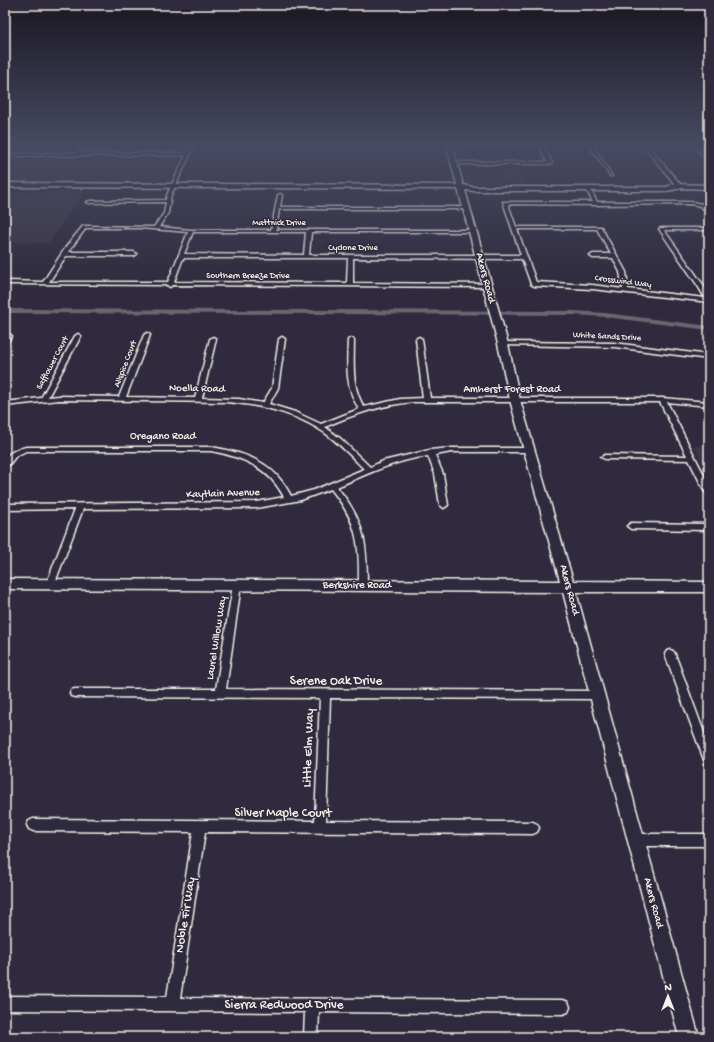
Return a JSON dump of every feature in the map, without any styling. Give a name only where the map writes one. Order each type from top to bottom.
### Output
[{"type":"street","points":[[155,228],[166,214],[171,193]]},
{"type":"street","name":"Akers Road","points":[[462,193],[503,344],[515,400],[568,587],[689,1037]]},
{"type":"street","points":[[590,193],[596,204]]},
{"type":"street","points":[[273,231],[280,196]]},
{"type":"street","points":[[89,202],[168,201]]},
{"type":"street","points":[[524,257],[505,203],[691,203],[701,205],[709,212]]},
{"type":"street","points":[[278,208],[466,208]]},
{"type":"street","name":"Mattnick Drive","points":[[64,254],[85,227],[155,228],[190,231],[473,231]]},
{"type":"street","points":[[514,228],[599,228],[625,278],[626,291]]},
{"type":"street","points":[[709,229],[661,228],[709,300]]},
{"type":"street","points":[[170,285],[190,231]]},
{"type":"street","points":[[306,256],[309,231]]},
{"type":"street","points":[[45,283],[64,254],[134,254]]},
{"type":"street","name":"Cyclone Drive","points":[[181,256],[524,257]]},
{"type":"street","points":[[350,285],[351,256]]},
{"type":"street","points":[[593,256],[614,256]]},
{"type":"street","name":"Crosswind Way","points":[[524,257],[534,284],[626,291],[709,300]]},
{"type":"street","name":"Southern Breeze Drive","points":[[8,283],[170,285],[487,285]]},
{"type":"street","name":"Allspice Court","points":[[122,398],[147,335]]},
{"type":"street","name":"Safflower Court","points":[[44,400],[78,336]]},
{"type":"street","points":[[198,399],[213,339]]},
{"type":"street","points":[[265,406],[275,388],[282,339]]},
{"type":"street","points":[[419,339],[427,400]]},
{"type":"street","points":[[351,340],[351,387],[356,401],[362,409]]},
{"type":"street","name":"White Sands Drive","points":[[503,344],[614,345],[709,357]]},
{"type":"street","name":"Noella Road","points":[[5,404],[44,400],[122,398],[239,401],[265,406],[296,415],[320,427],[336,439],[369,470]]},
{"type":"street","name":"Amherst Forest Road","points":[[320,427],[362,409],[398,402],[427,400],[662,400],[709,404]]},
{"type":"street","points":[[662,400],[709,492]]},
{"type":"street","name":"Oregano Road","points":[[5,464],[10,456],[17,451],[31,448],[199,448],[224,451],[247,458],[268,470],[282,484],[289,500]]},
{"type":"street","name":"Kaytlain Avenue","points":[[5,507],[257,505],[289,500],[332,486],[400,458],[430,452],[452,450],[530,450]]},
{"type":"street","points":[[430,452],[439,474],[444,505]]},
{"type":"street","points":[[605,457],[692,458]]},
{"type":"street","points":[[332,486],[349,507],[359,530],[362,541],[363,586]]},
{"type":"street","points":[[50,585],[80,507]]},
{"type":"street","points":[[631,526],[709,527]]},
{"type":"street","name":"Berkshire Road","points":[[5,584],[709,587]]},
{"type":"street","name":"Laurel Willow Way","points":[[220,694],[237,585]]},
{"type":"street","points":[[670,654],[709,760]]},
{"type":"street","name":"Serene Oak Drive","points":[[75,693],[597,695]]},
{"type":"street","name":"Little Elm Way","points":[[320,827],[325,694]]},
{"type":"street","name":"Silver Maple Court","points":[[33,825],[533,828]]},
{"type":"street","name":"Noble Fir Way","points":[[172,1005],[200,826]]},
{"type":"street","points":[[636,840],[709,840]]},
{"type":"street","name":"Sierra Redwood Drive","points":[[5,1004],[563,1007]]},
{"type":"street","points":[[311,1037],[312,1005]]},
{"type":"shaded area","points":[[5,193],[84,193],[49,243],[5,242]]},
{"type":"shaded area","points":[[694,446],[709,446],[709,477]]},
{"type":"waterway","points":[[5,311],[573,313],[605,315],[709,328]]}]
